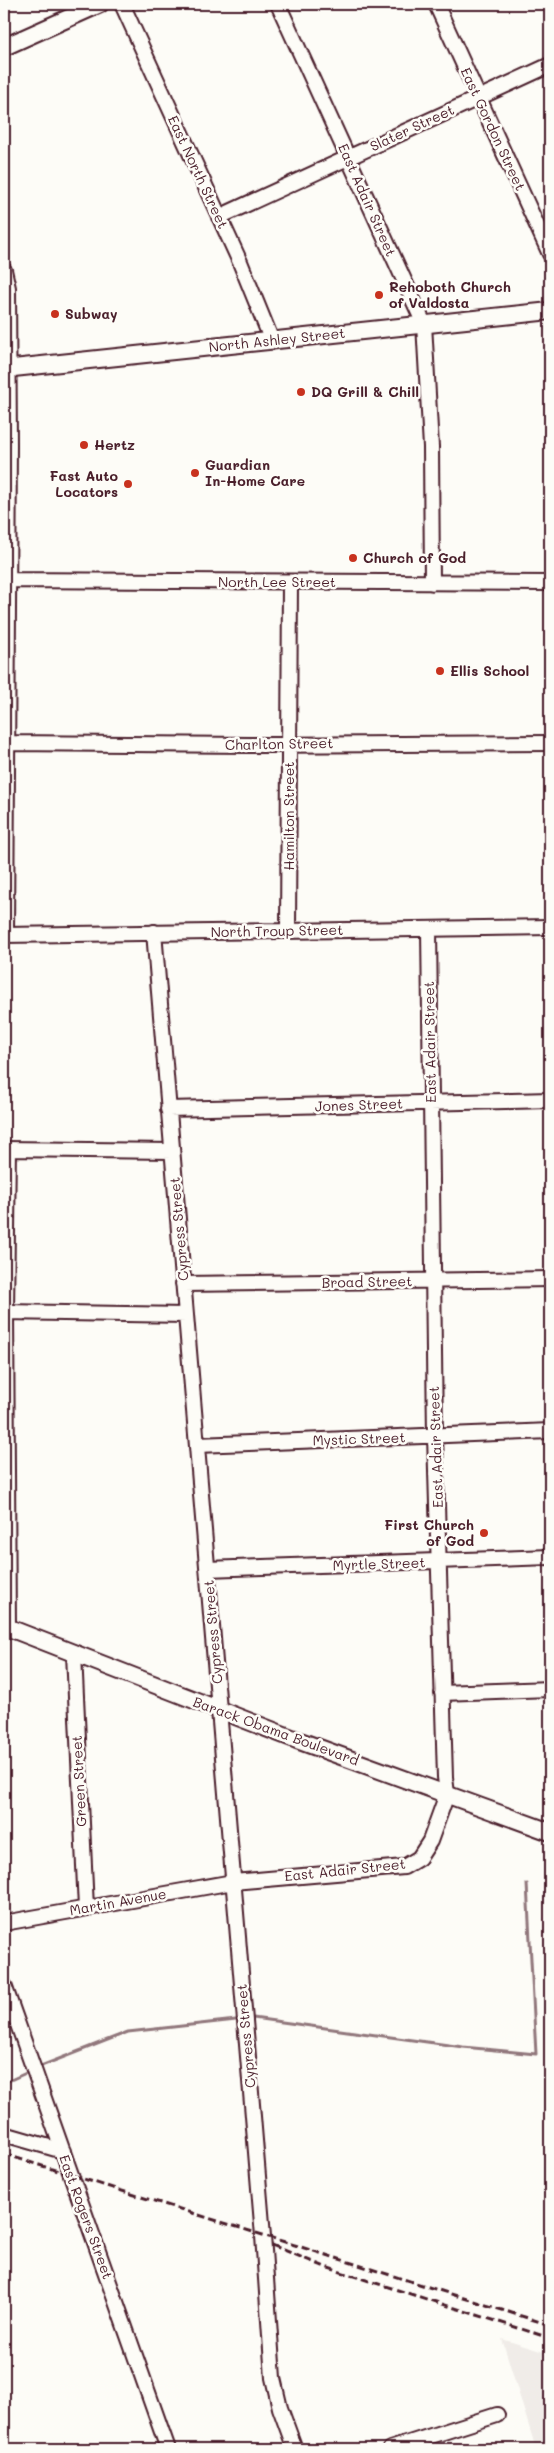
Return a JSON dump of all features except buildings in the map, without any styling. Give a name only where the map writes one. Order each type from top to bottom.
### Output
[{"type":"main road","points":[[4,47],[100,4]]},
{"type":"main road","name":"North Ashley Street","points":[[6,369],[550,311]]},
{"type":"main road","name":"Barack Obama Boulevard","points":[[6,1626],[219,1709],[550,1832]]},
{"type":"street","name":"East North Street","points":[[122,4],[219,217],[272,341]]},
{"type":"street","name":"East Adair Street","points":[[278,4],[424,324],[431,447],[432,583]]},
{"type":"street","name":"East Gordon Street","points":[[436,4],[550,254]]},
{"type":"street","name":"Slater Street","points":[[219,217],[550,64]]},
{"type":"street","points":[[4,270],[8,288],[6,369],[7,743],[5,935]]},
{"type":"street","name":"North Lee Street","points":[[6,580],[550,583]]},
{"type":"street","name":"Hamilton Street","points":[[288,931],[290,582]]},
{"type":"street","name":"Charlton Street","points":[[7,743],[550,743]]},
{"type":"street","name":"North Troup Street","points":[[5,935],[550,927]]},
{"type":"street","name":"East Adair Street","points":[[233,1882],[404,1867],[419,1858],[426,1851],[448,1794],[442,1693],[434,1436],[429,929]]},
{"type":"street","name":"Cypress Street","points":[[154,932],[264,2242],[270,2359],[280,2408],[295,2449]]},
{"type":"street","name":"Jones Street","points":[[168,1109],[550,1100]]},
{"type":"street","points":[[6,1626],[6,1149],[172,1151]]},
{"type":"street","name":"Broad Street","points":[[183,1284],[550,1279]]},
{"type":"street","points":[[5,1312],[186,1315]]},
{"type":"street","name":"Mystic Street","points":[[197,1445],[550,1431]]},
{"type":"street","name":"Myrtle Street","points":[[208,1570],[550,1557]]},
{"type":"street","name":"Green Street","points":[[74,1654],[86,1908]]},
{"type":"street","points":[[442,1693],[550,1689]]},
{"type":"street","name":"Martin Avenue","points":[[4,1923],[233,1882]]},
{"type":"street","name":"East Rogers Street","points":[[4,1985],[168,2449]]},
{"type":"street","points":[[4,2134],[63,2152]]},
{"type":"street","points":[[390,2449],[497,2415]]},
{"type":"shaded area","points":[[502,2339],[550,2354],[550,2449],[536,2449]]},
{"type":"waterway","points":[[253,2018],[463,2047],[536,2054],[527,1884]]},
{"type":"waterway","points":[[41,2066],[128,2032],[236,2020]]},
{"type":"waterway","points":[[4,2083],[26,2073]]},
{"type":"railway","points":[[4,2154],[550,2325]]},
{"type":"railway","points":[[272,2245],[325,2267],[550,2338]]},
{"type":"place","name":"Rehoboth Church of Valdosta","points":[[379,295]]},
{"type":"place","name":"Subway","points":[[55,314]]},
{"type":"place","name":"DQ Grill & Chill","points":[[301,392]]},
{"type":"place","name":"Hertz","points":[[84,445]]},
{"type":"place","name":"Guardian In-Home Care","points":[[195,473]]},
{"type":"place","name":"Fast Auto Locators","points":[[128,484]]},
{"type":"place","name":"Church of God","points":[[353,558]]},
{"type":"place","name":"Ellis School","points":[[440,671]]},
{"type":"place","name":"First Church of God","points":[[484,1533]]}]
